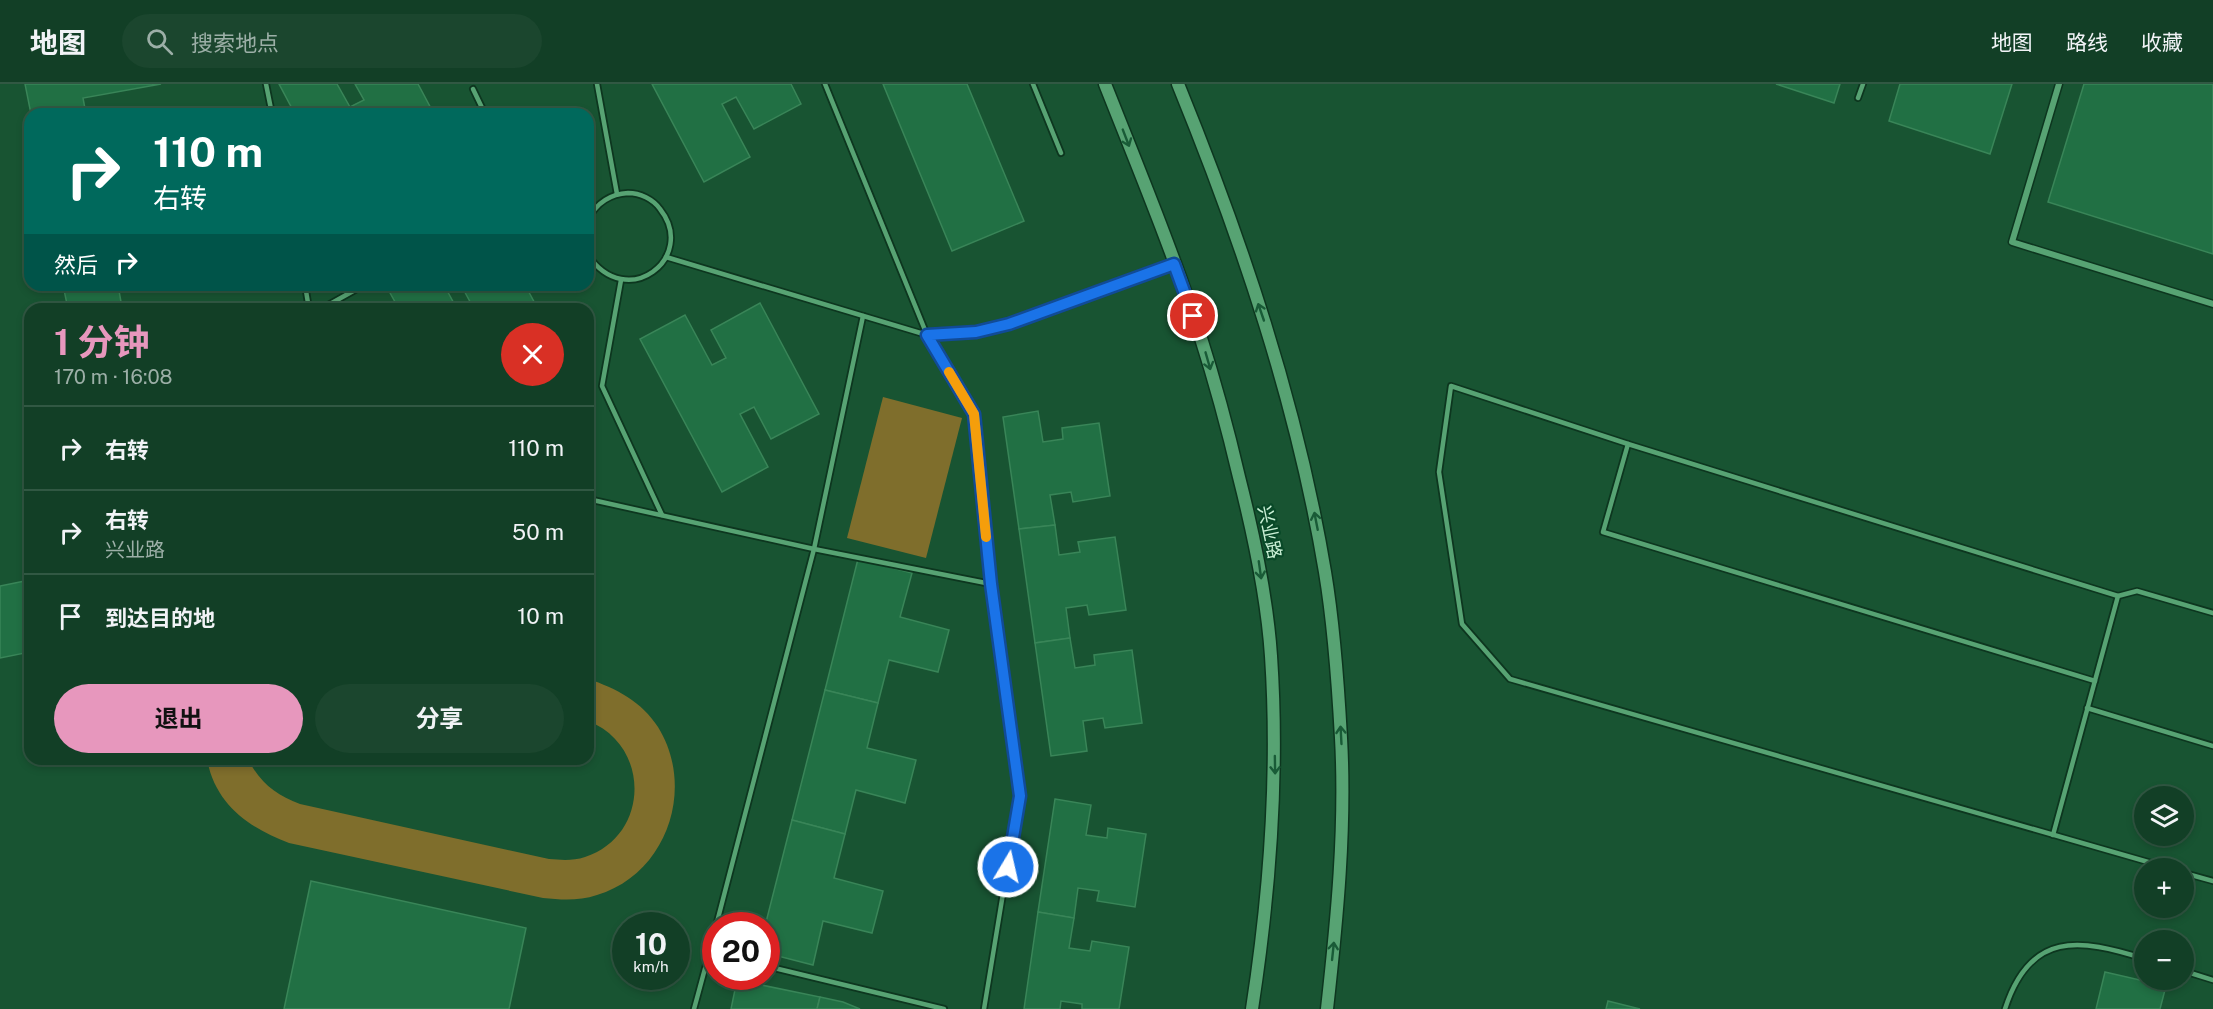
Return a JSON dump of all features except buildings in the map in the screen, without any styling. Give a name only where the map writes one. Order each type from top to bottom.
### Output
[{"type":"main road","name":"兴业路","points":[[1105,84],[1148,189],[1200,334],[1226,424],[1256,544],[1271,654],[1275,770],[1268,878],[1252,1009]]},
{"type":"main road","points":[[1178,84],[1266,325],[1308,483],[1326,574],[1341,739],[1341,836],[1336,930],[1327,1009]]},
{"type":"street","points":[[2059,84],[2012,242],[2213,304]]},
{"type":"street","points":[[927,335],[976,332],[1009,324],[1174,264]]},
{"type":"lane","points":[[266,84],[271,108]]},
{"type":"lane","points":[[597,84],[617,194]]},
{"type":"lane","points":[[825,84],[927,335],[974,414],[991,584],[1020,796],[984,1009]]},
{"type":"lane","points":[[1033,84],[1061,153]]},
{"type":"lane","points":[[1858,98],[1863,84]]},
{"type":"lane","points":[[473,89],[482,108]]},
{"type":"lane","points":[[594,209],[604,200],[617,194],[633,193],[647,197],[658,206],[671,229],[671,243],[666,257],[659,267],[647,276],[634,280],[621,280],[606,275],[594,264]]},
{"type":"lane","points":[[666,257],[927,335]]},
{"type":"lane","points":[[621,280],[602,386],[662,515]]},
{"type":"lane","points":[[332,303],[353,291]]},
{"type":"lane","points":[[720,912],[814,549],[863,316]]},
{"type":"lane","points":[[2134,858],[1510,679],[1462,624],[1439,472],[1451,386],[1628,444],[2118,596],[2137,591],[2213,613]]},
{"type":"lane","points":[[1628,444],[1603,532],[2095,681]]},
{"type":"lane","points":[[594,500],[814,549],[991,584]]},
{"type":"lane","points":[[2053,835],[2118,596]]},
{"type":"lane","points":[[2088,708],[2213,746]]},
{"type":"lane","points":[[2194,876],[2213,881]]},
{"type":"lane","points":[[2005,1009],[2011,991],[2025,968],[2039,954],[2060,946],[2087,944],[2134,955]]},
{"type":"lane","points":[[780,969],[944,1009]]},
{"type":"lane","points":[[2194,974],[2213,980]]},
{"type":"lane","points":[[694,1009],[702,979]]},
{"type":"shaded area","points":[[883,397],[962,418],[926,558],[847,538]]},
{"type":"shaded area","points":[[594,681],[628,697],[652,718],[669,751],[674,776],[674,801],[668,826],[657,849],[641,868],[621,884],[597,895],[570,900],[543,898],[289,843],[260,830],[236,812],[218,789],[208,765],[252,765],[270,787],[283,797],[300,804],[549,859],[567,860],[585,857],[606,846],[622,830],[631,811],[634,790],[632,769],[623,749],[609,733],[594,724]]},
{"type":"slow traffic","points":[[949,372],[974,414],[986,537]]},
{"type":"route","points":[[1008,867],[1020,796],[991,584],[974,414],[927,335],[976,332],[1009,324],[1174,264],[1193,316]]}]
